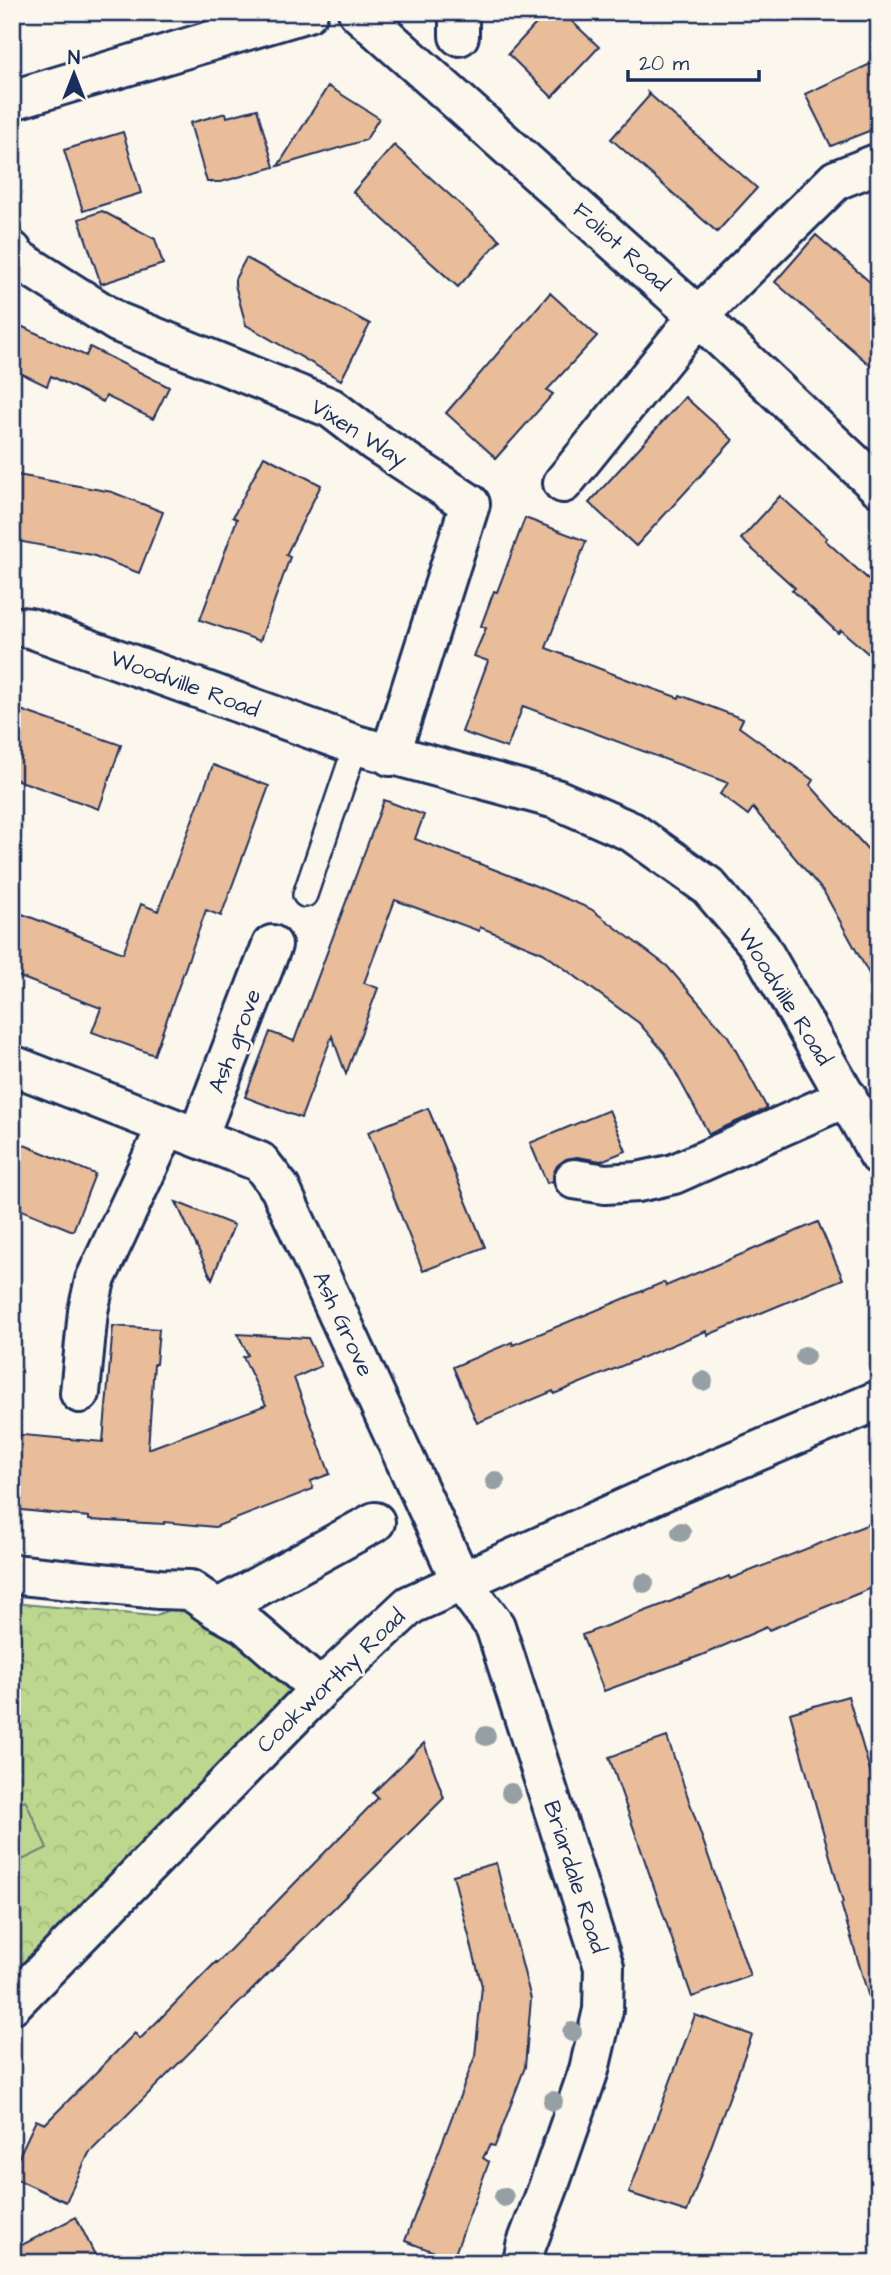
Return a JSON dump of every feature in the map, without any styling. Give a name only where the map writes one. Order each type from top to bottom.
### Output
[{"type":"street","points":[[12,100],[308,12]]},
{"type":"street","name":"Foliot Road","points":[[358,12],[698,316],[879,486]]},
{"type":"street","points":[[563,482],[698,316],[836,180],[879,163]]},
{"type":"street","name":"Vixen Way","points":[[12,251],[13,256],[117,322],[331,408],[374,441],[470,504],[373,751]]},
{"type":"street","name":"Woodville Road","points":[[12,626],[30,628],[373,751],[556,799],[632,832],[708,886],[760,947],[879,1155]]},
{"type":"street","name":"Ash grove","points":[[182,1131],[272,945]]},
{"type":"street","name":"Ash Grove","points":[[12,1065],[260,1162],[280,1188],[461,1581]]},
{"type":"street","points":[[575,1179],[605,1184],[638,1182],[674,1174],[847,1097]]},
{"type":"street","points":[[80,1393],[88,1311],[95,1280],[182,1131]]},
{"type":"street","name":"Cookworthy Road","points":[[12,2004],[320,1689],[410,1605],[670,1488],[879,1400]]},
{"type":"street","points":[[217,1609],[375,1522]]},
{"type":"street","points":[[12,1574],[190,1590],[245,1624],[320,1689]]},
{"type":"street","name":"Briardale Road","points":[[461,1581],[495,1626],[604,1967],[603,2010],[589,2070],[526,2246],[523,2263]]},
{"type":"lane","points":[[305,895],[373,751]]},
{"type":"green space","points":[[12,1603],[154,1616],[174,1608],[200,1603],[306,1695],[12,1997]]},
{"type":"green space","points":[[25,1800],[47,1848],[12,1865],[12,1806]]},
{"type":"building","points":[[547,12],[562,12],[599,47],[552,97],[508,54]]},
{"type":"building","points":[[879,60],[879,127],[831,146],[805,94]]},
{"type":"building","points":[[328,86],[379,118],[366,140],[278,166]]},
{"type":"building","points":[[648,93],[757,188],[717,232],[611,139],[649,96]]},
{"type":"building","points":[[257,109],[274,167],[221,182],[207,182],[190,123],[226,113],[227,117]]},
{"type":"building","points":[[123,132],[141,193],[83,211],[64,150]]},
{"type":"building","points":[[394,145],[500,240],[458,287],[353,192]]},
{"type":"building","points":[[102,211],[155,239],[163,264],[101,284],[79,219]]},
{"type":"building","points":[[816,235],[879,290],[879,373],[775,282]]},
{"type":"building","points":[[246,258],[370,324],[341,380],[246,325],[235,279]]},
{"type":"building","points":[[550,293],[597,336],[547,390],[553,394],[496,458],[446,413]]},
{"type":"building","points":[[12,322],[86,356],[90,347],[169,387],[153,419],[106,396],[103,402],[51,376],[47,386],[12,369]]},
{"type":"building","points":[[685,397],[733,440],[636,546],[589,503]]},
{"type":"building","points":[[264,456],[321,485],[286,555],[290,557],[260,641],[200,620],[237,519],[233,517]]},
{"type":"building","points":[[12,474],[112,492],[163,512],[139,573],[92,555],[12,540]]},
{"type":"building","points":[[780,496],[879,589],[879,663],[841,630],[838,633],[792,590],[795,588],[741,539]]},
{"type":"building","points":[[525,518],[586,541],[546,648],[634,682],[679,698],[680,695],[743,719],[739,727],[813,780],[810,785],[879,862],[879,992],[824,892],[753,808],[748,815],[720,794],[728,783],[523,706],[507,748],[462,732],[488,661],[474,656],[486,628],[481,626]]},
{"type":"building","points":[[12,707],[121,745],[99,809],[12,778]]},
{"type":"building","points":[[213,765],[269,786],[221,916],[206,910],[154,1055],[92,1032],[101,1008],[12,974],[12,910],[123,953],[141,904],[158,911]]},
{"type":"building","points":[[384,800],[424,815],[415,839],[591,909],[667,966],[728,1036],[767,1108],[709,1134],[665,1053],[639,1023],[543,953],[480,927],[479,931],[395,900],[364,983],[378,988],[346,1074],[332,1036],[301,1118],[245,1097],[270,1032],[294,1041]]},
{"type":"building","points":[[428,1108],[485,1247],[423,1271],[368,1132]]},
{"type":"building","points":[[609,1110],[626,1151],[601,1161],[577,1157],[566,1159],[557,1166],[553,1181],[547,1183],[530,1143]]},
{"type":"building","points":[[12,1140],[95,1174],[73,1231],[12,1206]]},
{"type":"building","points":[[176,1202],[234,1225],[212,1279]]},
{"type":"building","points":[[818,1222],[843,1279],[708,1335],[706,1331],[477,1423],[453,1367],[664,1282],[666,1286]]},
{"type":"building","points":[[113,1326],[159,1329],[148,1449],[266,1405],[243,1357],[248,1355],[238,1334],[308,1338],[321,1366],[294,1378],[330,1474],[311,1481],[313,1489],[215,1527],[164,1522],[89,1520],[89,1517],[12,1509],[12,1434],[103,1442]]},
{"type":"building","points":[[879,1520],[879,1585],[769,1630],[767,1627],[702,1655],[604,1691],[582,1635]]},
{"type":"building","points":[[848,1696],[879,1801],[879,2000],[870,2001],[790,1713]]},
{"type":"building","points":[[667,1737],[750,1976],[692,1997],[609,1757]]},
{"type":"building","points":[[424,1743],[444,1798],[89,2153],[66,2202],[12,2177],[12,2171],[36,2120],[45,2124],[135,2033],[140,2039],[378,1798],[373,1793]]},
{"type":"building","points":[[496,1863],[531,1999],[525,2067],[495,2146],[490,2145],[483,2158],[489,2162],[453,2259],[405,2241],[475,2056],[482,1986],[453,1875]]},
{"type":"building","points":[[695,2015],[752,2035],[687,2212],[629,2193]]},
{"type":"building","points":[[76,2217],[99,2263],[12,2263],[12,2250]]}]
